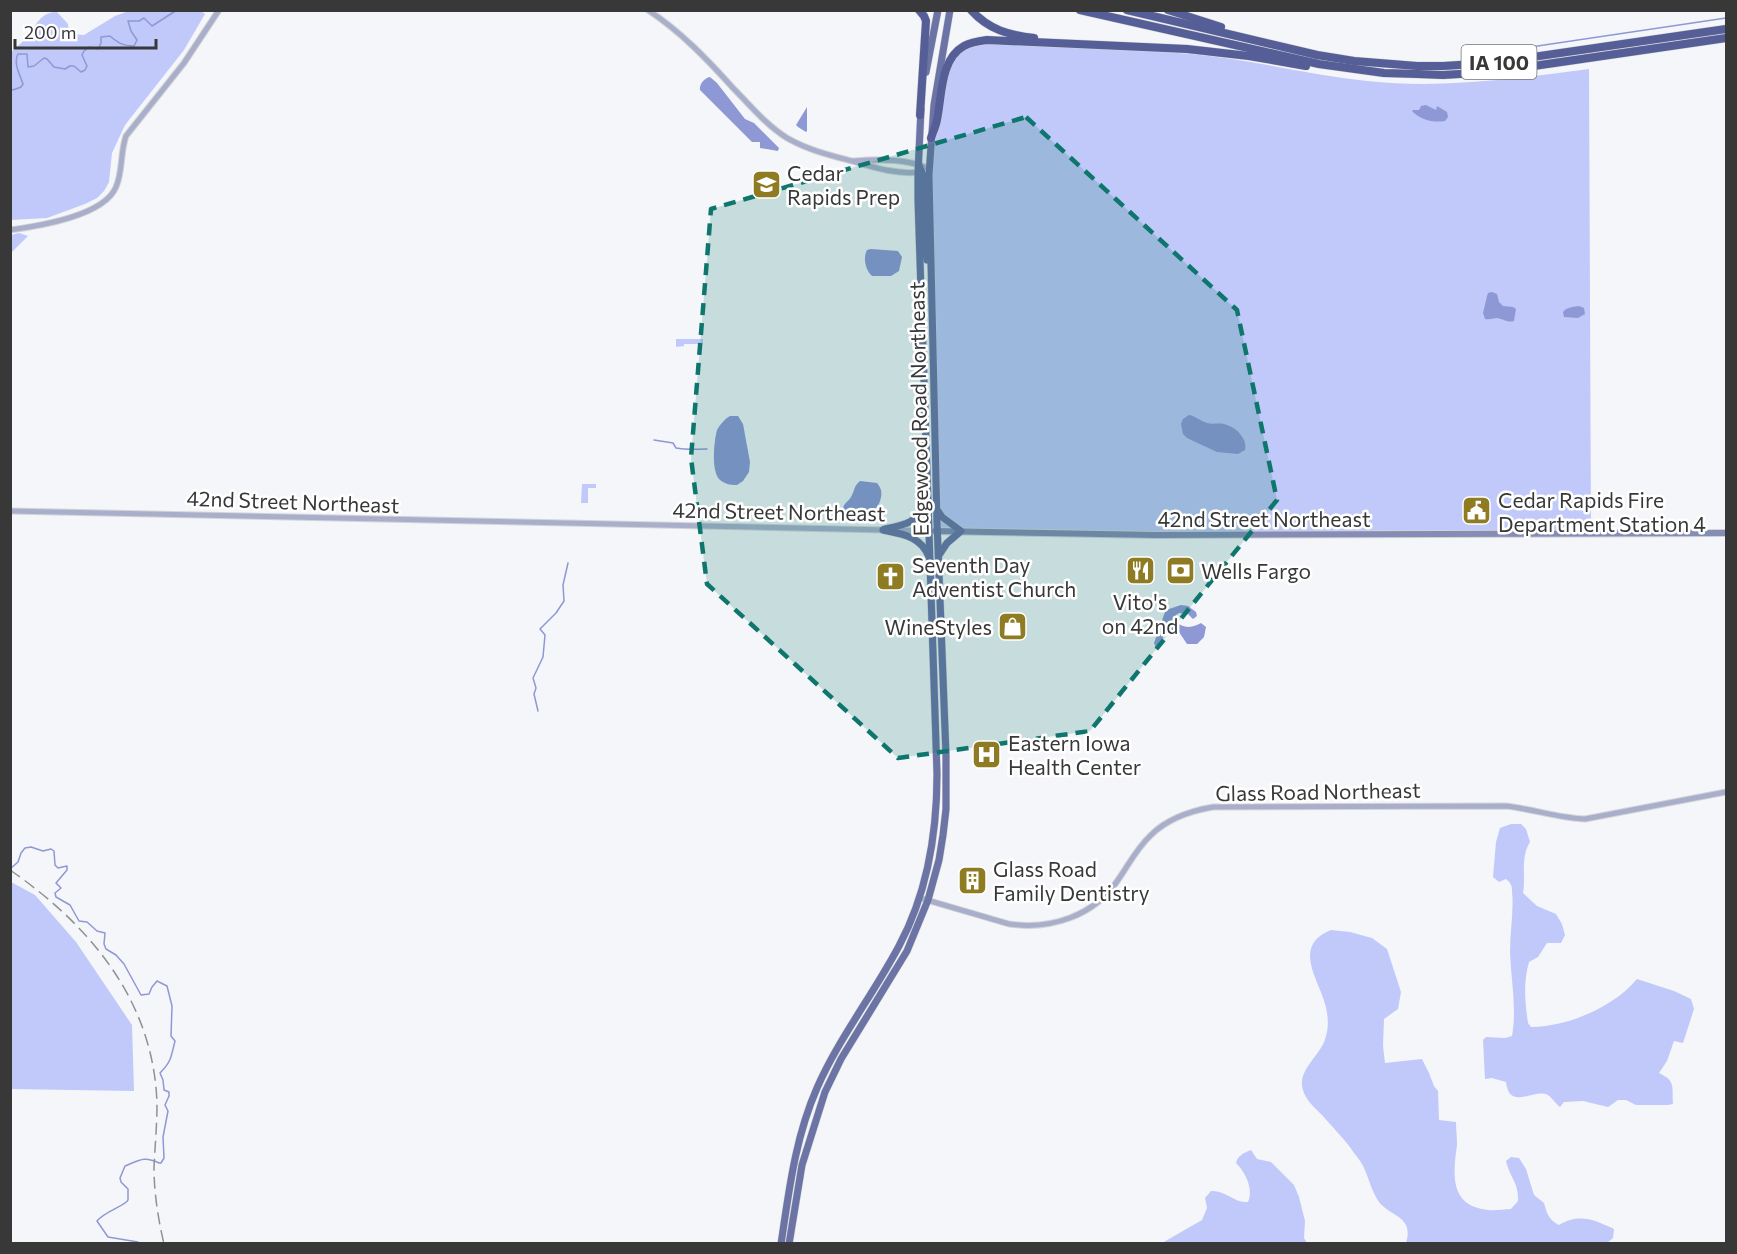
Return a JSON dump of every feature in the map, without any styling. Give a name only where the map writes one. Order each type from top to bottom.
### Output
[{"type":"highway","points":[[919,10],[926,21],[920,116]]},
{"type":"highway","points":[[971,10],[993,29],[1017,36],[1119,46]]},
{"type":"highway","name":"IA 100","points":[[1080,10],[1288,58],[1353,69],[1418,74],[1492,72],[1726,38]]},
{"type":"highway","name":"IA 100","points":[[1127,10],[1317,55],[1354,61],[1443,66],[1511,61],[1726,29]]},
{"type":"highway","points":[[1168,10],[1271,44]]},
{"type":"highway","points":[[931,138],[937,122],[945,74],[950,61],[963,46],[987,40],[1187,49],[1249,56],[1350,73],[1418,74]]},
{"type":"main road","name":"Edgewood Road Northeast","points":[[781,1244],[794,1163],[809,1109],[833,1055],[899,946],[920,898],[931,857],[937,804],[937,774],[930,562],[937,510],[932,280],[923,171],[918,163],[920,116],[927,62],[938,10]]},
{"type":"main road","name":"Edgewood Road Northeast","points":[[789,1244],[802,1165],[818,1112],[832,1076],[907,951],[928,900],[939,860],[946,809],[939,555],[929,502],[923,171],[931,138],[950,10]]},
{"type":"main road","points":[[883,530],[914,521],[929,502]]},
{"type":"main road","points":[[937,510],[942,517],[961,531],[947,543],[939,555]]},
{"type":"main road","points":[[883,530],[912,536],[927,551],[930,562]]},
{"type":"main road","name":"42nd Street Northeast","points":[[934,531],[1156,535],[1726,533]]},
{"type":"main road","points":[[863,1022],[861,1018],[867,1000]]},
{"type":"street","points":[[10,230],[78,215],[111,196],[119,178],[121,150],[126,136],[184,63],[219,10]]},
{"type":"street","points":[[648,10],[684,37],[761,117],[782,134],[808,149],[827,156],[871,167],[923,171]]},
{"type":"street","points":[[851,161],[918,163],[923,171]]},
{"type":"street","name":"42nd Street Northeast","points":[[10,512],[934,531]]},
{"type":"street","name":"Glass Road Northeast","points":[[920,898],[1023,926],[1069,918],[1093,907],[1104,897],[1119,879],[1132,857],[1157,830],[1169,821],[1186,814],[1213,807],[1506,806],[1585,819],[1726,792]]},
{"type":"highlighted area","points":[[1026,117],[1237,310],[1277,500],[1090,731],[898,758],[707,584],[691,458],[711,209]]},
{"type":"shaded area","points":[[129,11],[201,11],[205,14],[184,50],[125,125],[112,153],[109,182],[104,191],[97,198],[85,204],[47,218],[11,220],[11,52],[24,40],[40,19],[47,14],[57,12],[68,24],[69,34],[84,35],[115,16]]},
{"type":"shaded area","points":[[991,43],[1191,54],[1235,59],[1345,78],[1395,83],[1478,82],[1589,69],[1591,534],[938,531],[929,175],[945,74],[963,46]]},
{"type":"shaded area","points":[[710,77],[745,119],[754,123],[779,148],[778,151],[760,148],[760,142],[752,142],[700,90],[702,82]]},
{"type":"shaded area","points":[[1426,105],[1436,110],[1437,106],[1447,112],[1448,117],[1445,121],[1436,122],[1423,119],[1412,111],[1419,110],[1421,106]]},
{"type":"shaded area","points":[[807,107],[807,131],[806,132],[796,125]]},
{"type":"shaded area","points":[[19,233],[28,236],[11,253],[11,235]]},
{"type":"shaded area","points":[[867,250],[898,251],[902,257],[899,271],[891,276],[872,276],[866,267],[865,260]]},
{"type":"shaded area","points":[[1492,292],[1497,294],[1503,306],[1516,309],[1514,321],[1497,318],[1485,319],[1483,313],[1487,296]]},
{"type":"shaded area","points":[[1572,307],[1584,308],[1585,314],[1578,318],[1564,317],[1563,312]]},
{"type":"shaded area","points":[[676,339],[703,339],[703,344],[684,344],[684,346],[676,347]]},
{"type":"shaded area","points":[[1189,415],[1207,423],[1224,424],[1231,427],[1243,438],[1245,450],[1238,454],[1217,452],[1187,438],[1183,434],[1181,424],[1183,419]]},
{"type":"shaded area","points":[[730,416],[738,416],[743,424],[750,462],[749,472],[737,485],[727,484],[719,479],[714,462],[717,430]]},
{"type":"shaded area","points":[[860,481],[877,483],[881,491],[879,503],[876,508],[867,513],[844,514],[844,505]]},
{"type":"shaded area","points":[[582,484],[596,484],[596,488],[588,488],[588,503],[581,503]]},
{"type":"shaded area","points":[[1181,605],[1188,606],[1196,612],[1197,616],[1193,619],[1188,614],[1179,613],[1175,621],[1188,627],[1201,623],[1206,627],[1204,637],[1197,644],[1187,644],[1177,629],[1170,627],[1164,634],[1160,647],[1156,648],[1154,643],[1165,612]]},
{"type":"shaded area","points":[[1511,824],[1521,824],[1526,829],[1530,842],[1524,861],[1523,893],[1537,906],[1556,914],[1565,935],[1561,943],[1547,943],[1538,957],[1529,962],[1525,993],[1528,1023],[1531,1027],[1545,1026],[1589,1014],[1616,998],[1637,979],[1691,999],[1694,1009],[1683,1043],[1674,1041],[1667,1061],[1659,1073],[1671,1082],[1673,1104],[1636,1105],[1626,1100],[1618,1100],[1608,1107],[1583,1101],[1564,1102],[1560,1107],[1546,1094],[1516,1097],[1508,1090],[1506,1082],[1492,1078],[1485,1079],[1483,1040],[1486,1037],[1512,1036],[1514,1004],[1510,952],[1512,889],[1506,879],[1499,882],[1493,877],[1496,842],[1500,828]]},
{"type":"shaded area","points":[[11,882],[35,895],[76,942],[132,1025],[134,1091],[11,1089]]},
{"type":"shaded area","points":[[1331,930],[1372,938],[1387,949],[1401,992],[1398,1009],[1384,1019],[1385,1063],[1422,1059],[1438,1091],[1439,1120],[1456,1122],[1456,1187],[1466,1202],[1488,1210],[1511,1209],[1518,1201],[1518,1195],[1506,1161],[1511,1157],[1519,1158],[1526,1169],[1534,1195],[1544,1203],[1553,1221],[1559,1225],[1574,1219],[1587,1219],[1614,1229],[1613,1238],[1606,1244],[1406,1243],[1408,1234],[1404,1222],[1379,1202],[1360,1160],[1309,1102],[1302,1088],[1304,1073],[1323,1044],[1328,1024],[1326,1008],[1310,954],[1319,937]]},
{"type":"shaded area","points":[[1251,1150],[1257,1159],[1271,1162],[1294,1185],[1305,1221],[1304,1238],[1307,1243],[1162,1243],[1202,1220],[1207,1208],[1205,1198],[1211,1191],[1221,1192],[1238,1201],[1248,1202],[1250,1192],[1248,1181],[1236,1163],[1240,1156]]},
{"type":"waterway","points":[[10,88],[13,90],[23,84],[17,65],[18,54],[27,54],[28,67],[34,66],[44,58],[54,67],[65,69],[74,66],[81,72],[87,66],[82,55],[84,51],[89,47],[98,49],[101,37],[110,36],[121,44],[134,46],[137,40],[128,21],[139,21],[144,18],[152,26],[177,10]]},
{"type":"waterway","points":[[1497,52],[1726,18]]},
{"type":"waterway","points":[[654,440],[673,443],[676,448],[707,449]]},
{"type":"waterway","points":[[538,711],[533,678],[543,657],[545,635],[540,629],[564,601],[563,585],[568,563]]},
{"type":"waterway","points":[[10,869],[18,862],[25,848],[54,851],[55,865],[58,868],[67,866],[67,870],[56,883],[61,888],[55,893],[56,897],[70,905],[79,921],[87,922],[97,931],[105,933],[106,949],[124,964],[141,995],[149,994],[157,981],[167,986],[172,1006],[171,1036],[175,1041],[169,1062],[160,1073],[164,1090],[169,1092],[165,1105],[168,1111],[163,1137],[164,1158],[161,1163],[146,1159],[125,1166],[120,1178],[128,1189],[128,1200],[97,1221],[108,1237],[138,1242],[138,1244]]},
{"type":"railway","points":[[10,870],[67,916],[113,970],[131,1000],[144,1032],[153,1067],[157,1104],[154,1177],[164,1244]]},
{"type":"place","name":"Cedar Rapids Prep","points":[[766,184]]},
{"type":"place","name":"Cedar Rapids Fire Department Station 4","points":[[1477,511]]},
{"type":"place","name":"Vito's on 42nd","points":[[1140,570]]},
{"type":"place","name":"Wells Fargo","points":[[1180,570]]},
{"type":"place","name":"Seventh Day Adventist Church","points":[[891,576]]},
{"type":"place","name":"WineStyles","points":[[1013,626]]},
{"type":"place","name":"Eastern Iowa Health Center","points":[[987,754]]},
{"type":"place","name":"Glass Road Family Dentistry","points":[[972,880]]}]
